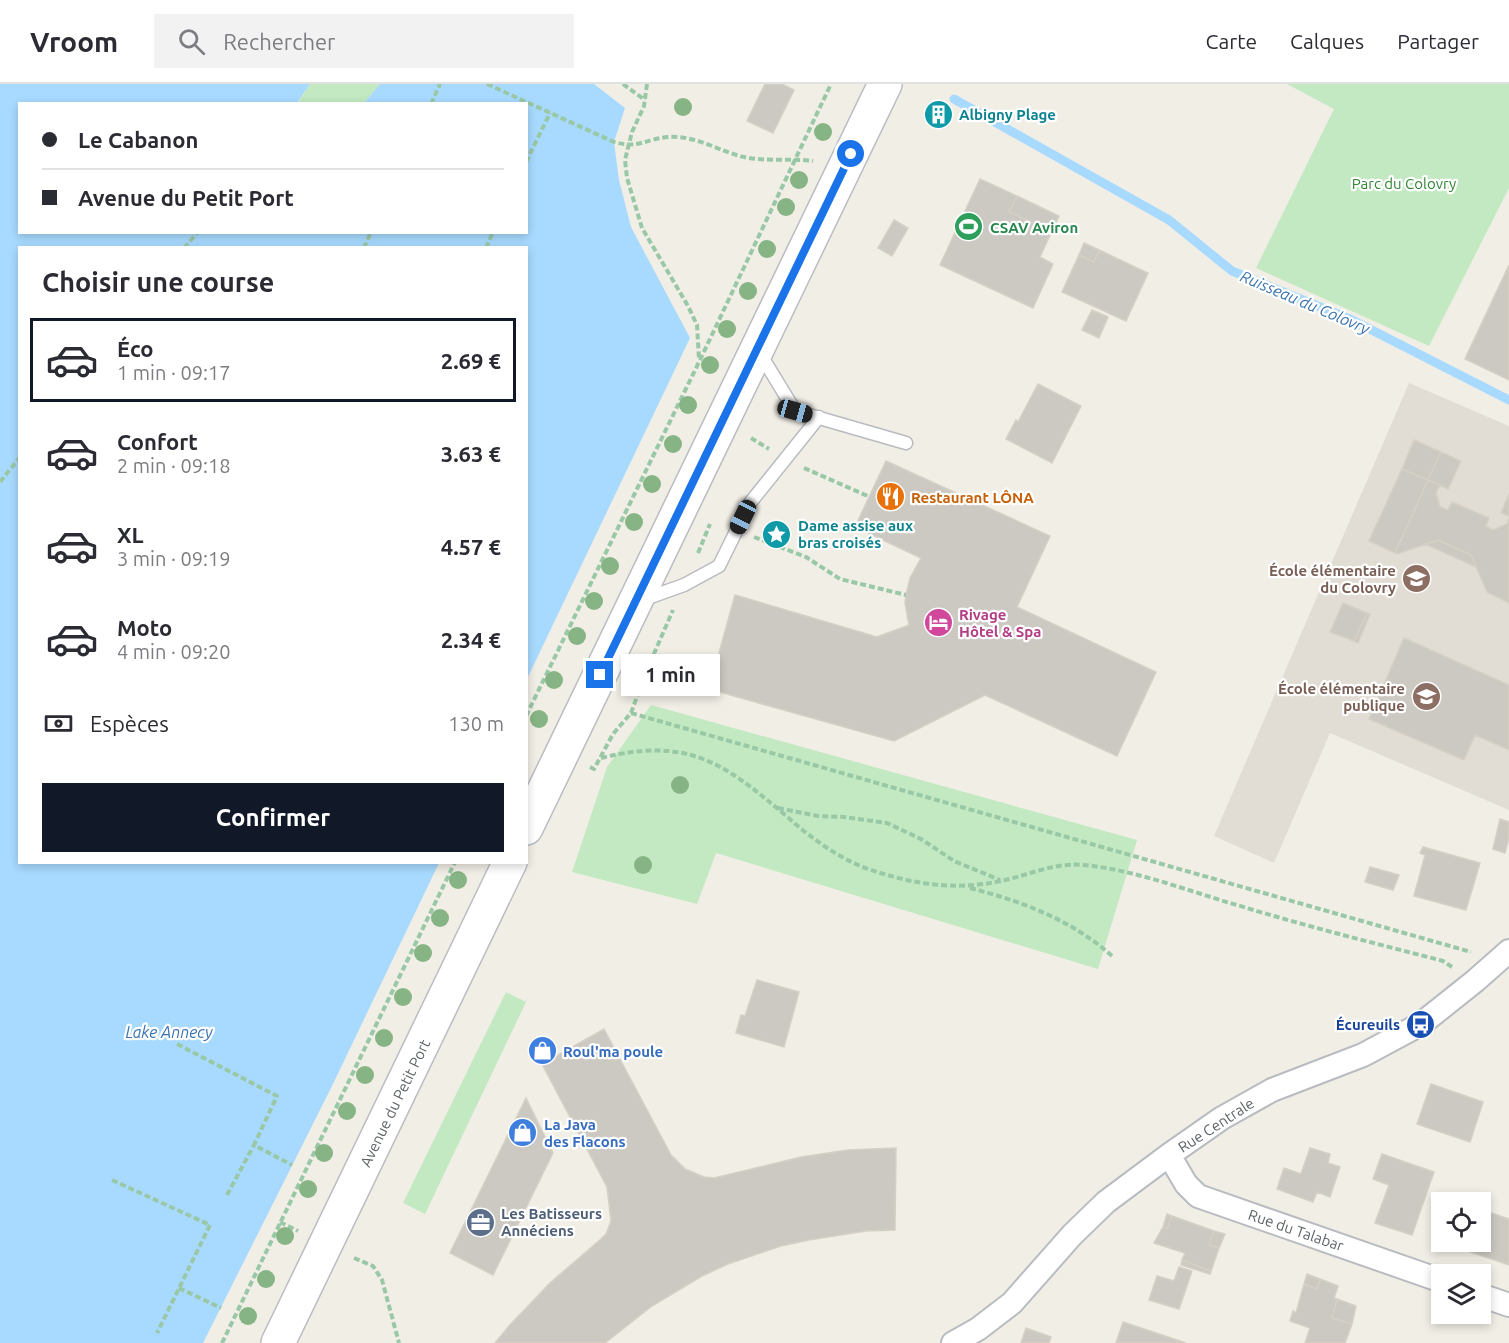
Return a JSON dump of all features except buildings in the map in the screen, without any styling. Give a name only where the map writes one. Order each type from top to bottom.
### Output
[{"type":"main road","points":[[528,824],[885,84]]},
{"type":"main road","name":"Avenue du Petit Port","points":[[278,1343],[509,864]]},
{"type":"street","name":"Rue Centrale","points":[[953,1343],[978,1329],[1012,1303],[1072,1235],[1106,1202],[1169,1155],[1222,1118],[1272,1090],[1363,1054],[1421,1024],[1504,955]]},
{"type":"street","name":"Rue du Talabar","points":[[1169,1155],[1186,1184],[1198,1197],[1431,1277]]},
{"type":"street","points":[[1491,1299],[1509,1305]]},
{"type":"lane","points":[[757,348],[795,411],[906,443]]},
{"type":"lane","points":[[635,603],[684,585],[718,566],[750,503],[819,417]]},
{"type":"path","points":[[432,102],[440,84]]},
{"type":"path","points":[[487,84],[526,102]]},
{"type":"path","points":[[623,84],[645,100]]},
{"type":"path","points":[[647,84],[645,100],[632,132],[625,160],[627,178],[642,228],[697,325],[699,360]]},
{"type":"path","points":[[528,712],[831,84]]},
{"type":"path","points":[[528,103],[614,142],[629,146],[669,137],[701,141],[744,157],[795,158],[819,162],[842,172]]},
{"type":"path","points":[[528,158],[550,113]]},
{"type":"path","points":[[186,246],[196,234]]},
{"type":"path","points":[[755,429],[751,438],[806,469],[870,497]]},
{"type":"path","points":[[0,482],[18,460]]},
{"type":"path","points":[[906,595],[840,579],[806,558],[711,522],[646,672],[631,713],[1504,955]]},
{"type":"path","points":[[601,758],[628,752],[664,749],[714,762],[824,846],[863,867],[919,882],[966,887],[1036,909],[1070,925],[1100,944],[1112,956]]},
{"type":"path","points":[[777,808],[818,816],[886,823],[921,838],[954,861],[1002,881]]},
{"type":"path","points":[[222,1343],[454,864]]},
{"type":"path","points":[[966,887],[1002,881],[1054,866],[1072,864],[1108,869],[1264,914],[1443,961],[1475,981]]},
{"type":"path","points":[[177,1044],[277,1096],[227,1195]]},
{"type":"path","points":[[254,1145],[292,1165]]},
{"type":"path","points":[[112,1180],[210,1225],[157,1333]]},
{"type":"path","points":[[280,1222],[326,1246],[373,1266],[382,1280],[399,1343]]},
{"type":"path","points":[[179,1288],[221,1308]]},
{"type":"shaded area","name":"École élémentaire du Colovry","points":[[1409,383],[1509,426],[1509,810],[1330,733],[1274,863],[1214,836]]},
{"type":"green space","points":[[310,84],[380,84],[365,102],[298,102]]},
{"type":"green space","name":"Parc du Colovry","points":[[1287,84],[1509,84],[1509,188],[1429,346],[1256,268],[1334,109]]},
{"type":"green space","points":[[651,705],[1137,840],[1098,969],[716,853],[697,904],[572,872],[607,767]]},
{"type":"green space","points":[[506,992],[526,1002],[425,1214],[403,1203]]},
{"type":"water","name":"Lake Annecy","points":[[0,84],[310,84],[298,102],[18,102],[18,234],[528,234],[528,102],[365,102],[380,84],[594,84],[625,108],[614,142],[619,180],[631,227],[690,338],[528,677],[528,246],[18,246],[18,864],[439,864],[332,1086],[203,1343],[0,1343]]},
{"type":"waterway","name":"Ruisseau du Colovry","points":[[954,99],[1169,220],[1232,271],[1352,320],[1509,400]]},
{"type":"place","name":"Albigny Plage","points":[[938,114]]},
{"type":"place","name":"CSAV Aviron","points":[[969,227]]},
{"type":"place","name":"Restaurant LÔNA","points":[[890,497]]},
{"type":"place","name":"Dame assise aux bras croisés","points":[[777,534]]},
{"type":"place","name":"École élémentaire du Colovry","points":[[1417,579]]},
{"type":"place","name":"Rivage Hôtel & Spa","points":[[938,623]]},
{"type":"place","name":"École élémentaire publique","points":[[1426,697]]},
{"type":"place","name":"Écureuils","points":[[1421,1024]]},
{"type":"place","name":"Roul'ma poule","points":[[542,1051]]},
{"type":"place","name":"La Java des Flacons","points":[[523,1133]]},
{"type":"place","name":"Les Batisseurs Annéciens","points":[[480,1222]]},
{"type":"route","points":[[600,675],[851,154]]}]
